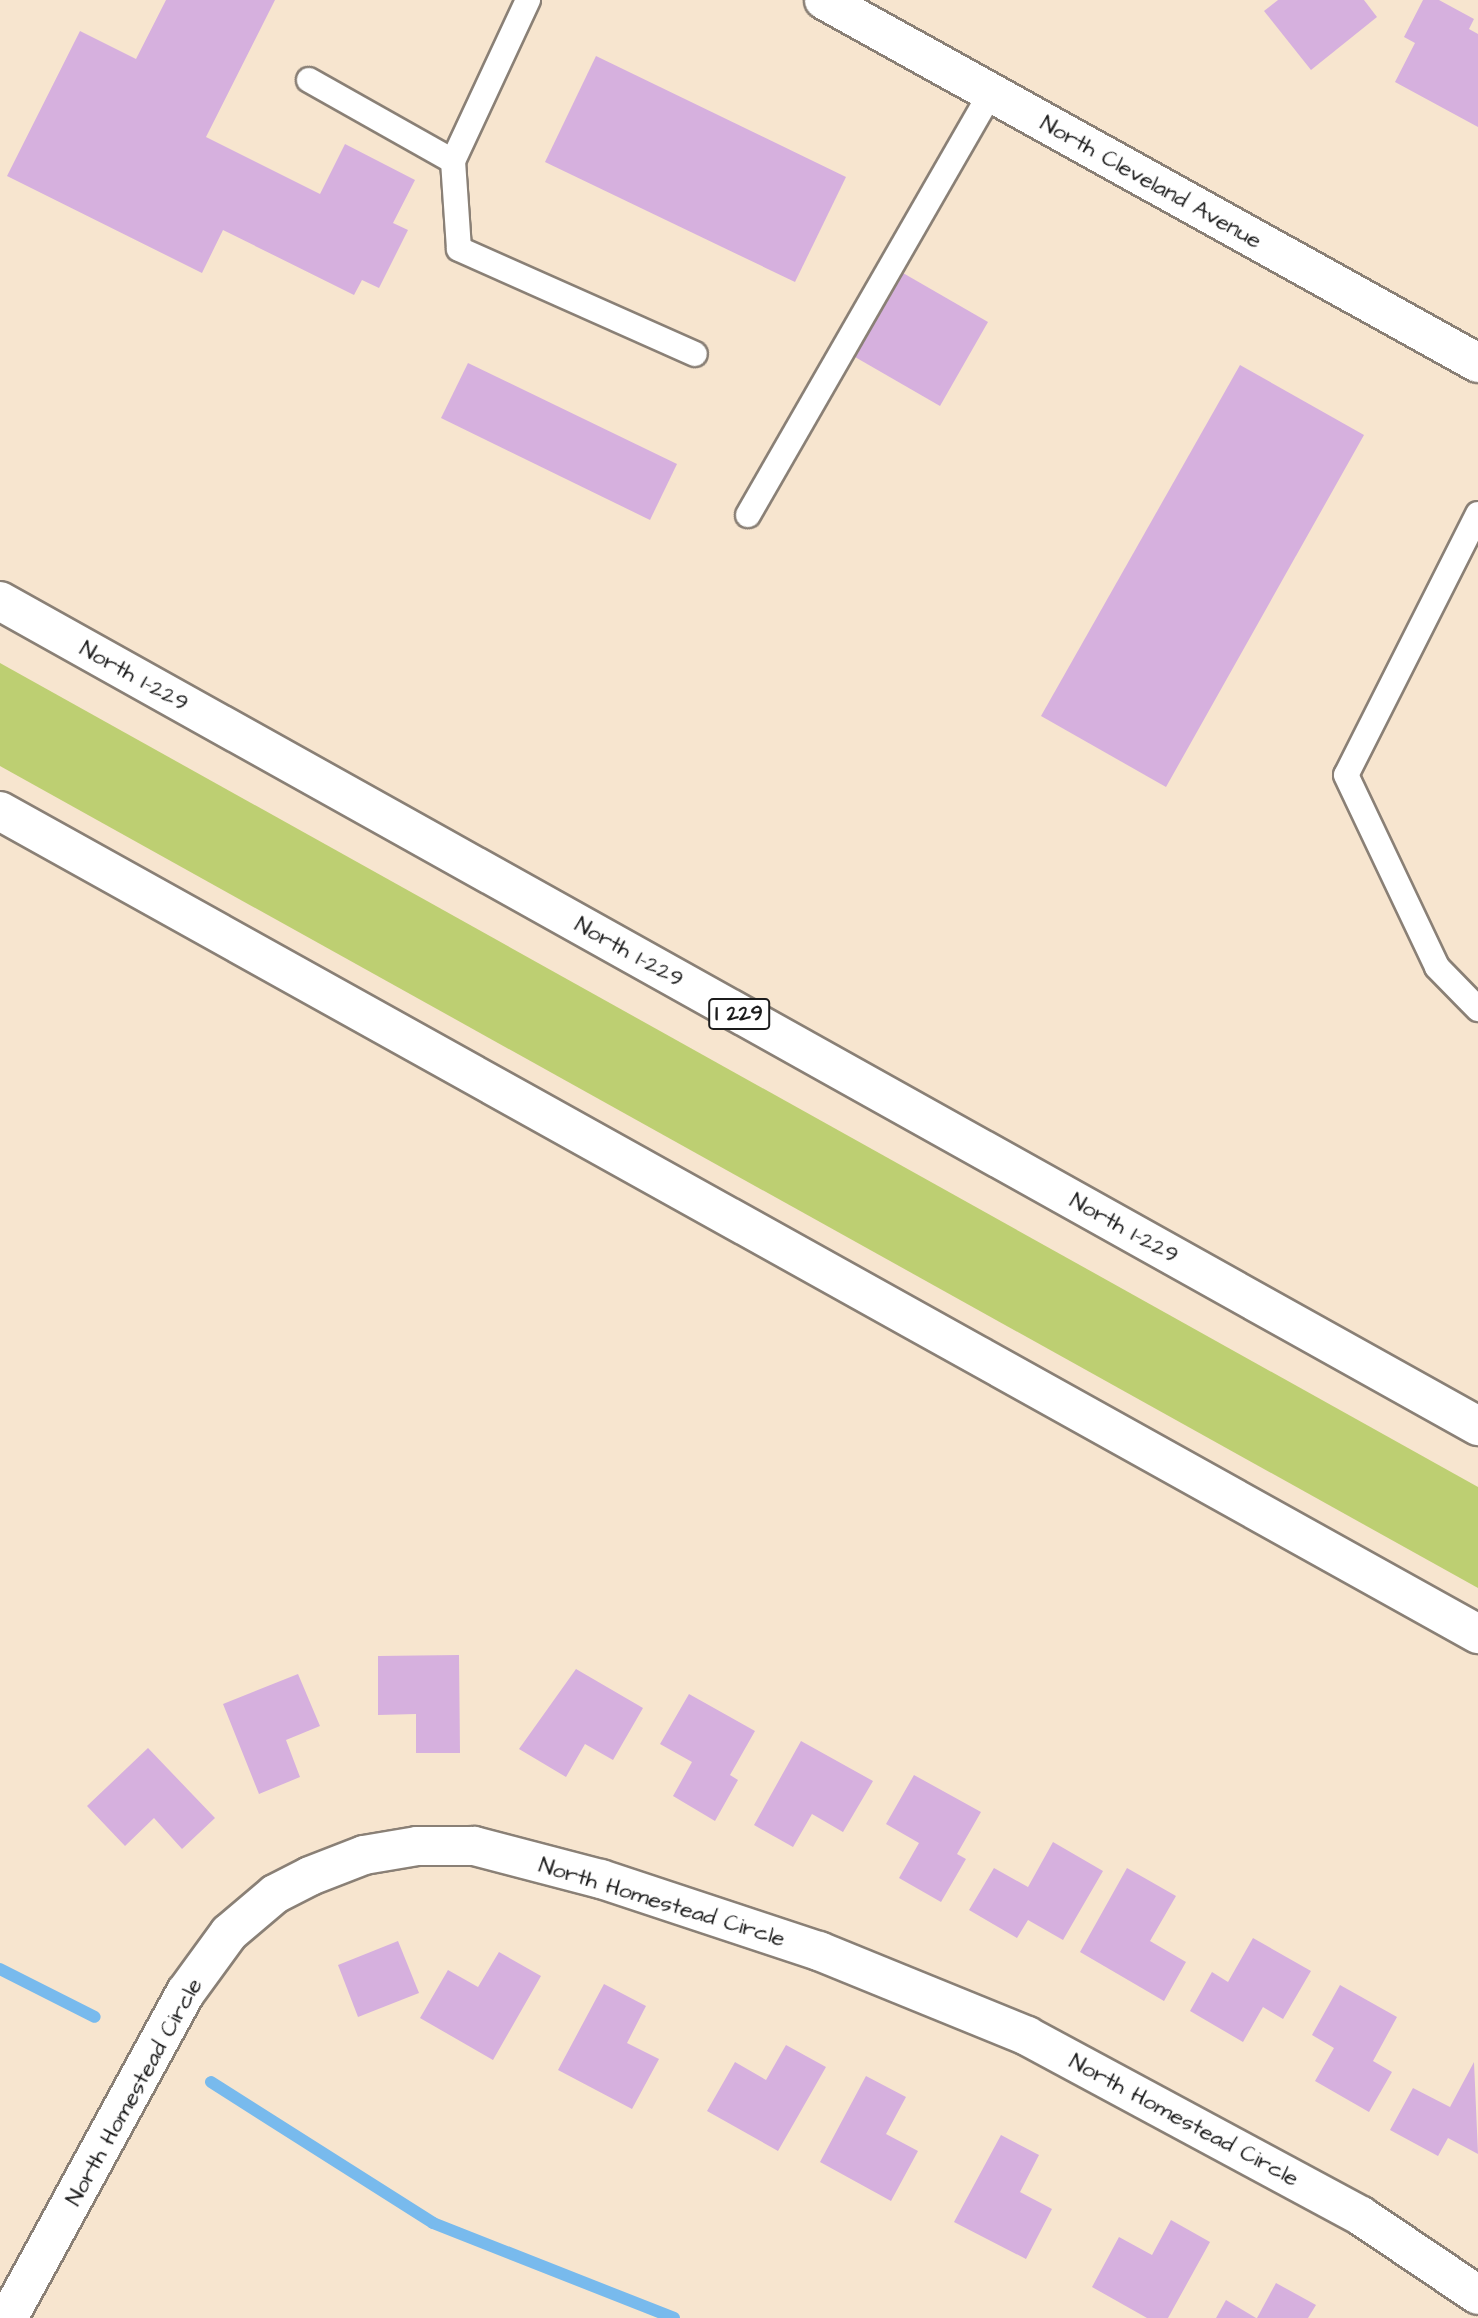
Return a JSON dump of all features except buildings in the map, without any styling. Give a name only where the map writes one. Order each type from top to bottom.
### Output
[{"type":"main road","name":"North Cleveland Avenue","points":[[824,0],[1478,363]]},
{"type":"main road","name":"North I-229","points":[[0,601],[1478,1426]]},
{"type":"main road","points":[[0,811],[1478,1634]]},
{"type":"main road","name":"North Homestead Circle","points":[[8,2318],[186,1992],[229,1933],[275,1894],[310,1876],[364,1855],[417,1846],[474,1846],[601,1879],[819,1951],[1027,2036],[1361,2216],[1478,2295]]},
{"type":"lane","points":[[528,0],[453,160],[459,249],[695,354]]},
{"type":"lane","points":[[309,80],[453,160]]},
{"type":"lane","points":[[748,515],[991,93]]},
{"type":"lane","points":[[1478,514],[1346,775],[1437,967],[1478,1009]]},
{"type":"green space","points":[[0,663],[1478,1487],[1478,1588],[0,766]]},
{"type":"waterway","points":[[0,1969],[95,2017]]},
{"type":"waterway","points":[[211,2082],[433,2223],[674,2318]]}]
